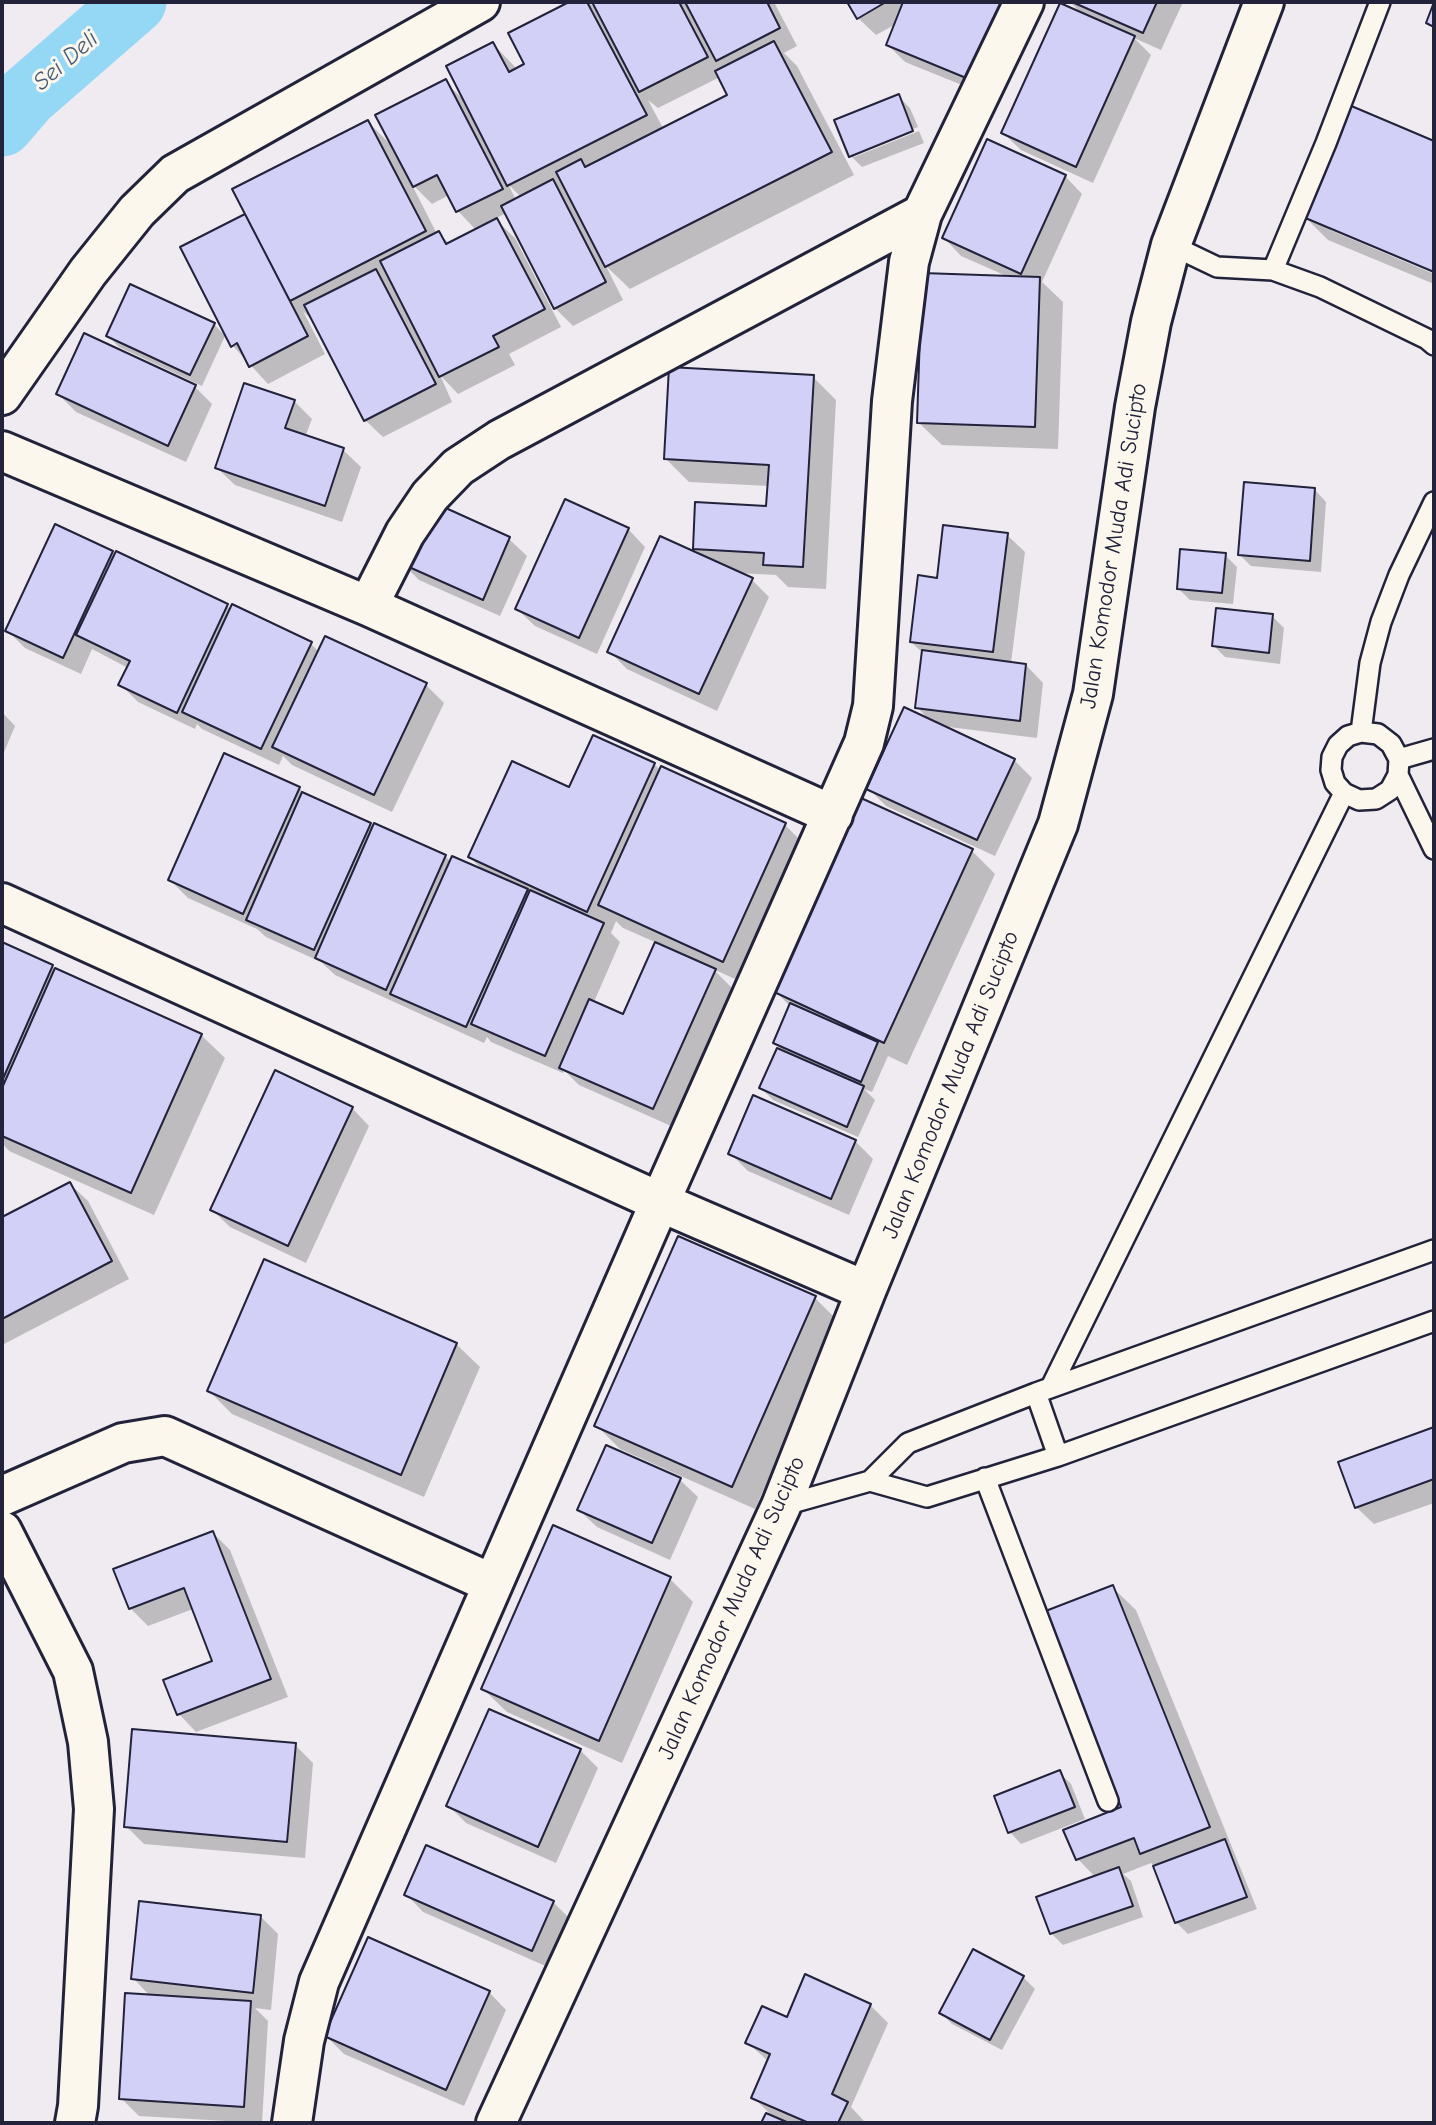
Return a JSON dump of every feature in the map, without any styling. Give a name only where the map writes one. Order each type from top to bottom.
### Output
[{"type":"street","points":[[2,395],[88,272],[137,211],[175,174],[480,2]]},
{"type":"street","points":[[292,2123],[304,2041],[319,1982],[864,743],[873,706],[892,401],[909,262],[922,214],[1024,2]]},
{"type":"street","name":"Jalan Komodor Muda Adi Sucipto","points":[[496,2123],[781,1506],[866,1291],[1058,824],[1093,694],[1135,407],[1171,245],[1264,2]]},
{"type":"street","points":[[368,606],[405,533],[430,496],[458,467],[499,440],[922,214]]},
{"type":"street","points":[[2,451],[368,606],[833,816]]},
{"type":"street","points":[[2,903],[660,1202],[866,1291]]},
{"type":"street","points":[[2,1496],[123,1443],[165,1436],[493,1584]]},
{"type":"street","points":[[2,1531],[73,1671],[88,1742],[94,1810],[75,2123]]},
{"type":"lane","points":[[1273,270],[1326,143],[1380,2]]},
{"type":"lane","points":[[1171,245],[1217,267],[1273,270],[1320,287],[1434,345]]},
{"type":"lane","points":[[1361,732],[1370,663],[1381,622],[1399,575],[1434,502]]},
{"type":"lane","points":[[1434,749],[1399,767],[1390,790],[1376,799],[1359,800],[1344,793],[1335,783],[1331,770],[1332,757],[1338,745],[1348,736],[1361,732],[1378,734],[1391,744],[1399,767],[1434,849]]},
{"type":"lane","points":[[1058,1456],[1044,1390],[1344,793]]},
{"type":"lane","points":[[781,1506],[870,1481],[908,1443],[1044,1390],[1434,1250]]},
{"type":"lane","points":[[870,1481],[927,1497],[1058,1456],[1434,1321]]},
{"type":"lane","points":[[985,1479],[1108,1801]]},
{"type":"building","points":[[569,2],[587,2],[647,115],[507,186],[446,66],[493,42],[509,72],[524,64],[508,33]]},
{"type":"building","points":[[592,2],[679,2],[708,57],[639,92]]},
{"type":"building","points":[[685,2],[767,2],[780,28],[716,61]]},
{"type":"building","points":[[847,2],[886,2],[857,19]]},
{"type":"building","points":[[903,2],[1004,2],[971,80],[886,45]]},
{"type":"building","points":[[1072,2],[1157,2],[1143,33]]},
{"type":"building","points":[[1434,2],[1434,27],[1426,23]]},
{"type":"building","points":[[1060,3],[1135,36],[1076,167],[1001,133]]},
{"type":"building","points":[[774,41],[832,152],[605,267],[556,172],[581,159],[585,167],[727,95],[715,71]]},
{"type":"building","points":[[446,79],[503,189],[456,212],[437,175],[413,187],[375,115]]},
{"type":"building","points":[[899,94],[913,131],[849,157],[834,120]]},
{"type":"building","points":[[1349,105],[1434,141],[1434,272],[1303,217]]},
{"type":"building","points":[[368,120],[426,231],[290,301],[232,189]]},
{"type":"building","points":[[987,139],[1066,175],[1021,274],[942,238]]},
{"type":"building","points":[[553,179],[606,282],[554,309],[501,206]]},
{"type":"building","points":[[245,214],[308,336],[249,367],[237,343],[231,347],[180,247]]},
{"type":"building","points":[[497,218],[545,309],[493,336],[499,347],[439,377],[380,261],[439,231],[446,244]]},
{"type":"building","points":[[376,269],[436,384],[364,421],[304,305]]},
{"type":"building","points":[[922,273],[1040,277],[1035,427],[917,423]]},
{"type":"building","points":[[130,284],[215,323],[190,375],[106,336]]},
{"type":"building","points":[[84,333],[196,385],[168,446],[56,394]]},
{"type":"building","points":[[669,367],[814,375],[803,567],[763,565],[764,553],[693,549],[695,502],[766,506],[769,465],[664,459]]},
{"type":"building","points":[[244,383],[295,400],[285,428],[344,448],[325,506],[215,468]]},
{"type":"building","points":[[1244,482],[1315,488],[1310,561],[1238,555]]},
{"type":"building","points":[[565,499],[629,528],[579,638],[515,609]]},
{"type":"building","points":[[428,500],[510,537],[483,600],[400,563]]},
{"type":"building","points":[[55,524],[113,551],[63,658],[5,631]]},
{"type":"building","points":[[943,525],[1008,533],[993,652],[910,642],[918,575],[937,578]]},
{"type":"building","points":[[660,536],[753,578],[699,694],[607,652]]},
{"type":"building","points":[[1180,549],[1226,553],[1222,593],[1177,589]]},
{"type":"building","points":[[116,551],[228,604],[177,713],[118,685],[130,661],[76,635]]},
{"type":"building","points":[[232,604],[312,642],[261,749],[182,712]]},
{"type":"building","points":[[1216,608],[1273,614],[1269,653],[1212,646]]},
{"type":"building","points":[[325,636],[427,683],[374,795],[272,747]]},
{"type":"building","points":[[922,650],[1026,664],[1020,721],[915,708]]},
{"type":"building","points":[[904,707],[1015,759],[977,840],[866,789]]},
{"type":"building","points":[[593,735],[655,763],[587,912],[468,857],[512,761],[569,787]]},
{"type":"building","points":[[224,753],[300,787],[243,914],[168,880]]},
{"type":"building","points":[[661,766],[786,823],[723,962],[598,905]]},
{"type":"building","points":[[302,792],[371,823],[314,950],[246,920]]},
{"type":"building","points":[[861,798],[973,849],[884,1043],[772,991]]},
{"type":"building","points":[[374,823],[446,855],[386,990],[315,958]]},
{"type":"building","points":[[452,856],[528,889],[466,1027],[390,994]]},
{"type":"building","points":[[530,890],[604,923],[545,1056],[471,1024]]},
{"type":"building","points":[[2,942],[53,965],[2,1081]]},
{"type":"building","points":[[655,942],[716,969],[653,1109],[559,1068],[589,999],[623,1014]]},
{"type":"building","points":[[55,968],[202,1034],[131,1193],[2,1136],[2,1088]]},
{"type":"building","points":[[790,1003],[878,1042],[861,1082],[773,1043]]},
{"type":"building","points":[[777,1048],[864,1086],[847,1127],[759,1088]]},
{"type":"building","points":[[275,1070],[353,1107],[288,1246],[210,1210]]},
{"type":"building","points":[[753,1095],[856,1140],[831,1199],[728,1154]]},
{"type":"building","points":[[70,1182],[112,1261],[2,1319],[2,1217]]},
{"type":"building","points":[[678,1236],[816,1296],[732,1487],[594,1426]]},
{"type":"building","points":[[264,1259],[457,1343],[401,1475],[207,1391]]},
{"type":"building","points":[[1434,1427],[1434,1479],[1355,1508],[1338,1462]]},
{"type":"building","points":[[606,1445],[681,1478],[652,1543],[577,1510]]},
{"type":"building","points":[[553,1525],[671,1577],[599,1741],[481,1689]]},
{"type":"building","points":[[213,1531],[271,1679],[177,1715],[163,1680],[212,1661],[184,1588],[129,1609],[113,1569]]},
{"type":"building","points":[[1113,1585],[1210,1827],[1140,1854],[1134,1838],[1076,1860],[1063,1830],[1121,1807],[1043,1612]]},
{"type":"building","points":[[489,1709],[581,1749],[538,1847],[446,1806]]},
{"type":"building","points":[[132,1729],[296,1743],[287,1842],[124,1827]]},
{"type":"building","points":[[1060,1770],[1075,1807],[1008,1833],[994,1796]]},
{"type":"building","points":[[1225,1839],[1247,1897],[1175,1923],[1153,1866]]},
{"type":"building","points":[[426,1845],[554,1901],[532,1951],[404,1895]]},
{"type":"building","points":[[1119,1867],[1133,1906],[1050,1934],[1036,1897]]},
{"type":"building","points":[[139,1901],[261,1915],[253,1993],[131,1979]]},
{"type":"building","points":[[368,1937],[490,1991],[446,2090],[324,2036]]},
{"type":"building","points":[[973,1949],[1024,1976],[990,2040],[939,2013]]},
{"type":"building","points":[[805,1974],[871,2004],[832,2094],[848,2102],[838,2123],[809,2123],[751,2098],[770,2054],[745,2043],[762,2006],[787,2017]]},
{"type":"building","points":[[125,1993],[251,2001],[244,2107],[119,2099]]},
{"type":"building","points":[[766,2113],[789,2123],[761,2123]]},
{"type":"waterway","name":"Sei Deli","points":[[2,125],[27,96],[135,2]]}]
